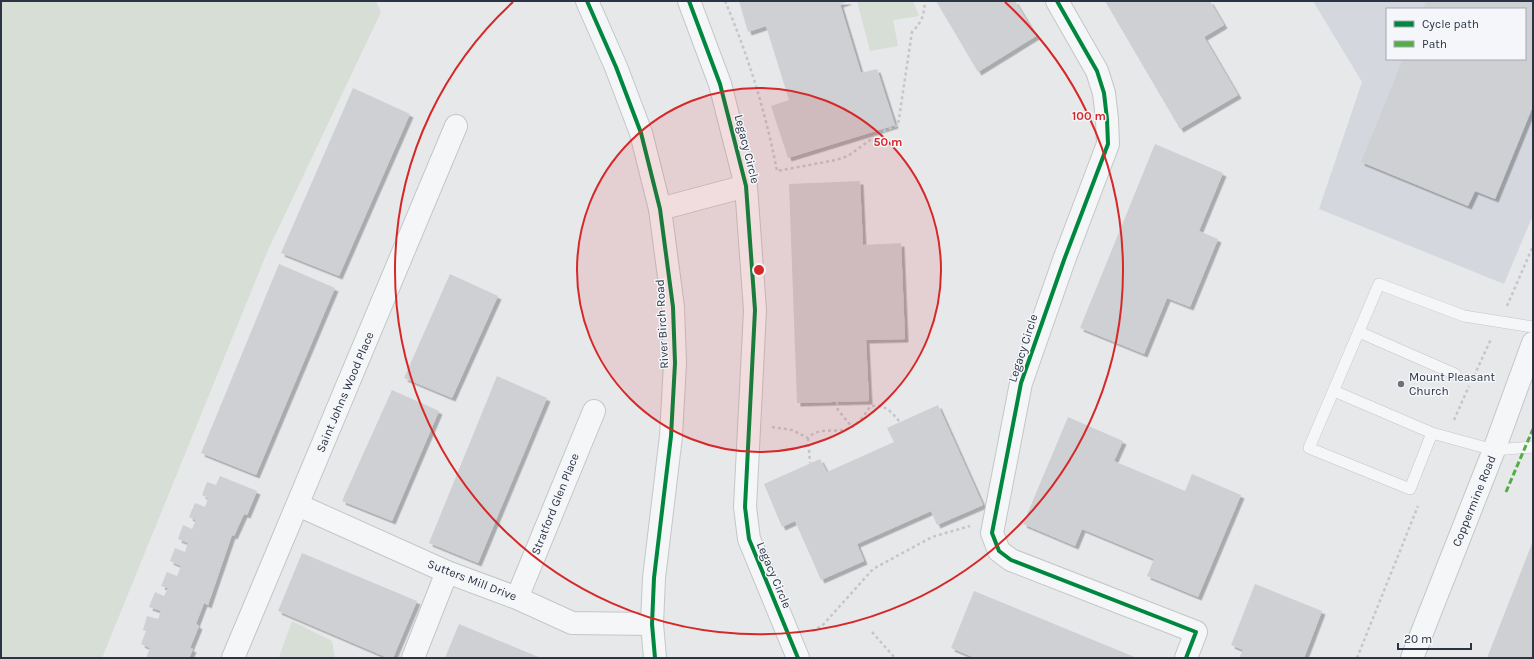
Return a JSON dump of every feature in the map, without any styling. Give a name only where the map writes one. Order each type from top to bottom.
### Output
[{"type":"street","name":"River Birch Road","points":[[587,1],[616,67],[641,134],[660,209],[673,307],[675,362],[671,436],[654,578],[652,624],[655,658]]},
{"type":"street","name":"Legacy Circle","points":[[689,1],[720,84],[746,186],[752,248],[754,310],[750,424],[745,507],[748,539],[795,649]]},
{"type":"street","name":"Legacy Circle","points":[[1057,1],[1097,70],[1104,93],[1108,144],[1064,260],[1021,383],[992,533],[999,551],[1011,560],[1196,632],[1186,658]]},
{"type":"street","name":"Saint Johns Wood Place","points":[[233,658],[456,126]]},
{"type":"street","points":[[660,209],[746,186]]},
{"type":"street","name":"Coppermine Road","points":[[1412,658],[1494,450],[1533,343]]},
{"type":"street","name":"Stratford Glen Place","points":[[517,598],[594,411]]},
{"type":"street","name":"Sutters Mill Drive","points":[[298,505],[447,572],[517,598],[572,623],[652,624]]},
{"type":"street","points":[[414,658],[447,572]]},
{"type":"lane","points":[[1432,433],[1410,489],[1309,448],[1379,284],[1464,316],[1533,327]]},
{"type":"lane","points":[[1359,332],[1455,374]]},
{"type":"lane","points":[[1334,391],[1432,433],[1494,450],[1533,447]]},
{"type":"path","points":[[725,1],[751,72],[773,148],[777,171],[836,160],[848,156],[881,132],[898,125],[912,32],[920,25],[924,14],[925,1]]},
{"type":"path","points":[[837,402],[838,410],[852,427]]},
{"type":"path","points":[[810,464],[808,438],[813,433],[820,431],[846,430],[852,427],[871,406],[878,405],[888,409],[900,422]]},
{"type":"path","points":[[750,424],[792,430],[808,438]]},
{"type":"path","points":[[795,649],[822,626],[873,569],[932,537],[976,524],[993,529]]},
{"type":"path","points":[[872,632],[895,658]]},
{"type":"shaded area","points":[[1,1],[376,1],[381,12],[268,250],[102,658],[1,658]]},
{"type":"shaded area","points":[[857,1],[913,1],[919,16],[893,20],[898,46],[870,51]]},
{"type":"shaded area","points":[[1313,1],[1533,1],[1533,215],[1504,284],[1319,209],[1362,82]]},
{"type":"shaded area","points":[[292,621],[332,641],[335,658],[279,657]]},
{"type":"building","points":[[739,1],[849,1],[840,4],[861,73],[877,69],[895,125],[788,158],[771,106],[789,100],[766,26],[748,32]]},
{"type":"building","points":[[936,1],[1015,1],[1036,36],[978,72]]},
{"type":"building","points":[[1105,1],[1210,1],[1224,25],[1204,37],[1238,95],[1180,129]]},
{"type":"building","points":[[1427,1],[1533,1],[1533,106],[1495,199],[1475,191],[1468,206],[1361,162],[1403,60],[1526,60],[1526,8],[1424,8]]},
{"type":"building","points":[[353,88],[410,114],[339,276],[281,253]]},
{"type":"building","points":[[1155,144],[1223,173],[1199,231],[1218,239],[1190,307],[1167,298],[1144,354],[1080,328]]},
{"type":"building","points":[[860,181],[863,245],[901,243],[905,339],[866,340],[869,401],[797,403],[789,184]]},
{"type":"building","points":[[279,264],[335,288],[256,475],[201,453]]},
{"type":"building","points":[[450,274],[498,296],[452,398],[404,378]]},
{"type":"building","points":[[497,376],[547,398],[478,563],[429,543]]},
{"type":"building","points":[[392,390],[439,411],[392,521],[342,501]]},
{"type":"building","points":[[938,405],[983,505],[937,525],[931,511],[857,544],[864,561],[821,580],[795,521],[782,527],[764,484],[820,459],[827,472],[894,442],[887,428]]},
{"type":"building","points":[[1068,417],[1123,441],[1114,461],[1185,491],[1192,474],[1241,495],[1198,597],[1147,576],[1154,559],[1082,529],[1075,546],[1023,524]]},
{"type":"building","points":[[220,476],[257,491],[247,515],[244,514],[234,536],[232,535],[208,605],[204,603],[196,624],[199,626],[190,648],[193,649],[189,658],[146,658],[150,648],[141,644],[146,631],[143,630],[147,616],[158,619],[161,611],[149,607],[155,592],[164,596],[168,588],[161,586],[167,572],[177,576],[181,566],[170,561],[175,548],[185,552],[188,543],[178,539],[183,525],[192,529],[196,520],[189,517],[195,503],[205,507],[208,498],[202,495],[207,482],[216,485]]},
{"type":"building","points":[[1533,541],[1533,658],[1487,658]]},
{"type":"building","points":[[302,553],[417,601],[393,658],[388,658],[278,611]]},
{"type":"building","points":[[1255,584],[1322,611],[1304,658],[1239,658],[1243,650],[1231,645]]},
{"type":"building","points":[[974,591],[1137,658],[975,658],[951,648]]},
{"type":"building","points":[[459,624],[541,658],[445,658]]},
{"type":"marked path","points":[[1506,492],[1533,429]]},
{"type":"cycle path","points":[[587,1],[616,67],[641,133],[660,209],[673,307],[675,363],[671,436],[654,578],[652,624],[655,658]]},
{"type":"cycle path","points":[[689,1],[720,84],[746,186],[755,310],[745,507],[749,539],[798,658]]},
{"type":"cycle path","points":[[1057,1],[1097,71],[1104,93],[1108,144],[1064,260],[1021,383],[992,533],[999,551],[1011,560],[1196,632],[1186,658]]},
{"type":"place","name":"Mount Pleasant Church","points":[[1401,384]]}]
